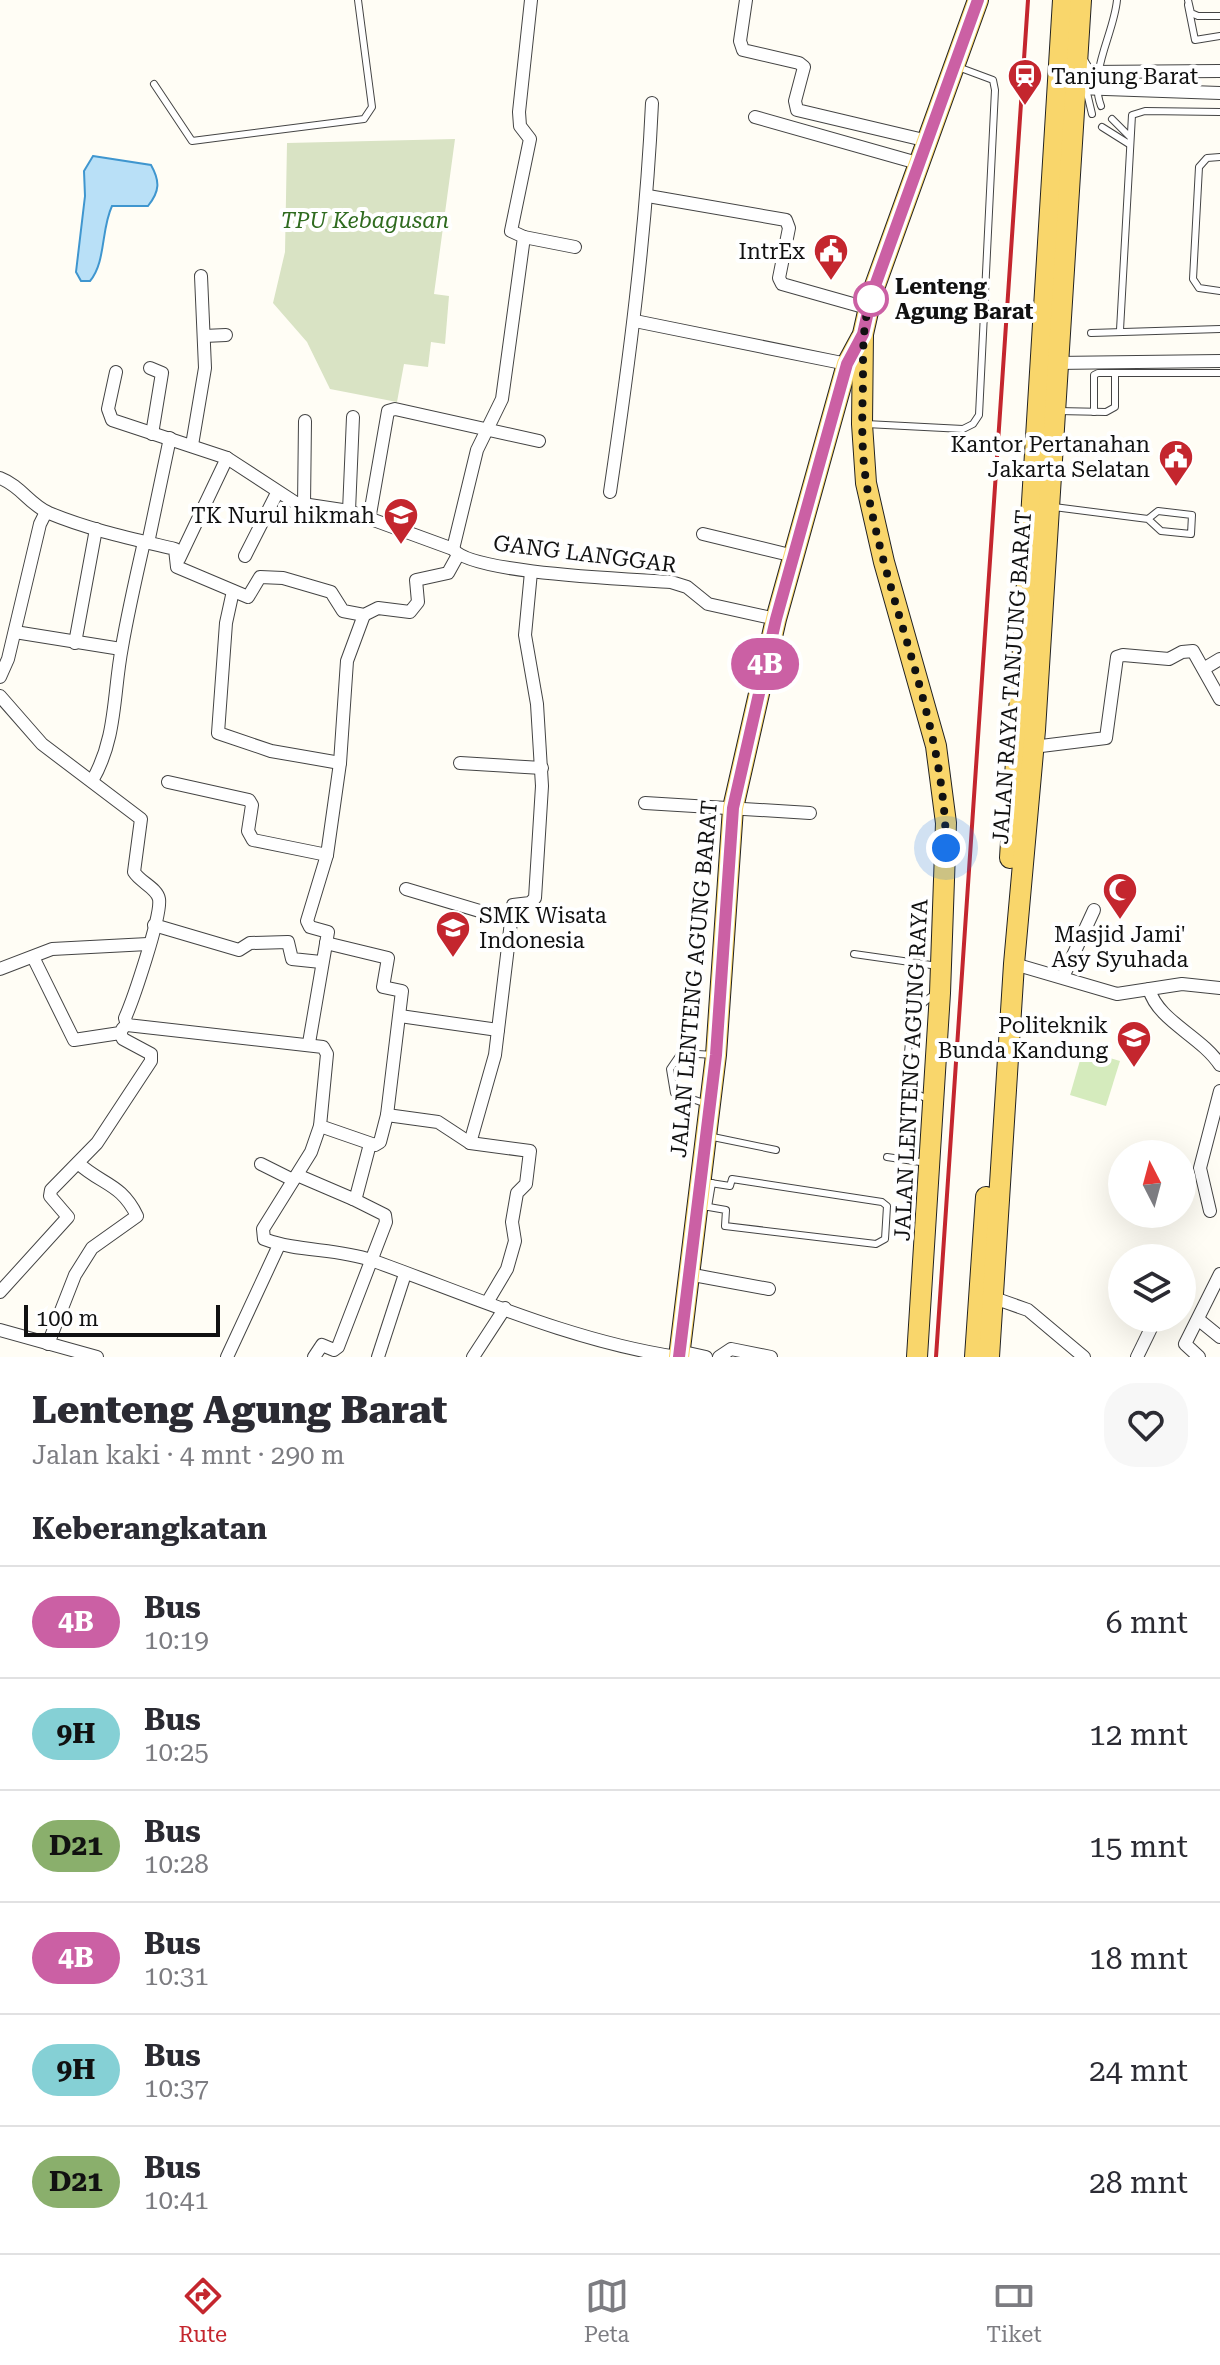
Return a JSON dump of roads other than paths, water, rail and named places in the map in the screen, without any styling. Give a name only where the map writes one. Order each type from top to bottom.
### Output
[{"type":"main road","name":"JALAN LENTENG AGUNG RAYA","points":[[917,1357],[940,993],[946,848],[943,788],[936,746],[873,516],[862,424],[863,334],[867,308],[978,0]]},
{"type":"main road","points":[[975,1357],[1084,75],[1063,0]]},
{"type":"main road","name":"JALAN RAYA TANJUNG BARAT","points":[[989,1357],[1055,363],[1084,75],[1081,0]]},
{"type":"main road","name":"JALAN LENTENG AGUNG BARAT","points":[[678,1355],[688,1274],[705,1182],[705,1136],[716,1055],[733,808],[776,619],[847,364],[863,334]]},
{"type":"street","points":[[531,0],[519,112],[520,126],[530,139],[511,231],[524,237],[575,247]]},
{"type":"street","points":[[746,0],[740,41],[743,50],[804,67],[795,101],[797,110],[928,141]]},
{"type":"street","points":[[1084,75],[1220,71]]},
{"type":"street","points":[[1084,75],[1220,93]]},
{"type":"street","points":[[610,492],[635,321],[648,196],[652,103]]},
{"type":"street","points":[[755,117],[921,164]]},
{"type":"street","points":[[648,196],[786,220],[789,228],[779,278],[782,284],[867,308]]},
{"type":"street","points":[[227,458],[177,567],[251,597],[260,577],[283,578],[331,592],[340,609],[364,615],[378,608],[414,610],[418,602],[416,580],[448,573],[477,450],[495,419],[502,399],[524,237]]},
{"type":"street","points":[[192,445],[202,391],[204,336],[201,276]]},
{"type":"street","points":[[635,321],[847,364]]},
{"type":"street","points":[[204,336],[226,335]]},
{"type":"street","points":[[1055,363],[1220,361]]},
{"type":"street","points":[[150,368],[162,373],[152,434]]},
{"type":"street","name":"GANG LANGGAR","points":[[116,372],[108,409],[112,420],[227,458],[277,493],[304,505],[349,511],[455,552],[531,572],[671,582],[687,587],[708,604],[776,619]]},
{"type":"street","points":[[369,520],[388,411],[395,409],[539,441]]},
{"type":"street","points":[[349,511],[353,417]]},
{"type":"street","points":[[304,505],[305,421]]},
{"type":"street","points":[[92,781],[110,739],[121,649],[170,438]]},
{"type":"street","points":[[0,478],[20,486],[27,498],[46,512],[96,529],[175,549],[178,560]]},
{"type":"street","points":[[245,556],[277,493]]},
{"type":"street","points":[[0,677],[15,632],[40,524],[46,512]]},
{"type":"street","points":[[75,643],[96,529]]},
{"type":"street","points":[[703,534],[794,556]]},
{"type":"street","points":[[470,1143],[495,1055],[502,977],[515,903],[530,903],[535,898],[542,768],[537,704],[525,635],[531,572]]},
{"type":"street","points":[[233,591],[226,623],[226,659],[218,733],[271,751],[340,763]]},
{"type":"street","points":[[309,1043],[326,929],[310,927],[307,921],[327,855],[340,763],[347,661],[364,615]]},
{"type":"street","points":[[15,632],[121,649]]},
{"type":"street","points":[[1029,735],[1106,738],[1117,657],[1169,659],[1189,650],[1205,668],[1220,699]]},
{"type":"street","points":[[1205,668],[1220,659]]},
{"type":"street","points":[[0,696],[42,744],[141,819],[139,851],[133,868],[136,877],[159,896],[143,978],[123,1028],[123,1039],[153,1056],[97,1143],[50,1192],[68,1217],[0,1292]]},
{"type":"street","points":[[460,763],[542,768]]},
{"type":"street","points":[[168,782],[249,800],[252,805],[248,831],[253,840],[327,855]]},
{"type":"street","points":[[645,803],[810,813]]},
{"type":"street","points":[[406,889],[513,921]]},
{"type":"street","points":[[1063,977],[1094,910]]},
{"type":"street","points":[[154,925],[239,950],[250,943],[288,942],[292,959],[321,962]]},
{"type":"street","points":[[320,1126],[370,1144],[380,1142],[387,1115],[402,991],[383,987],[388,958],[326,943]]},
{"type":"street","points":[[0,969],[52,949],[148,944]]},
{"type":"street","points":[[33,957],[74,1040],[123,1028],[309,1043],[323,1047],[327,1054],[320,1126],[311,1152],[262,1234],[264,1239],[279,1245],[329,1250],[369,1260],[488,1301],[548,1327],[625,1349],[706,1357]]},
{"type":"street","points":[[1014,964],[1117,994],[1182,984],[1220,988]]},
{"type":"street","points":[[1149,989],[1153,1004],[1200,1041],[1220,1065]]},
{"type":"street","points":[[400,1016],[498,1030]]},
{"type":"street","points":[[1210,1211],[1200,1168],[1220,1091]]},
{"type":"street","points":[[387,1115],[438,1122],[470,1143],[530,1151],[526,1184],[517,1193],[512,1222],[515,1241],[507,1269],[488,1301]]},
{"type":"street","points":[[353,1199],[370,1144]]},
{"type":"street","points":[[41,1357],[75,1275],[92,1248],[137,1216],[119,1188],[94,1177],[78,1163]]},
{"type":"street","points":[[261,1164],[353,1199],[386,1218],[338,1347],[334,1350],[322,1345],[314,1357]]},
{"type":"street","points":[[227,1357],[279,1245]]},
{"type":"street","points":[[378,1357],[405,1274]]},
{"type":"street","points":[[688,1274],[769,1289]]},
{"type":"street","points":[[1199,1357],[1185,1344],[1219,1279]]},
{"type":"street","points":[[994,1298],[1028,1310],[1084,1357]]},
{"type":"street","points":[[473,1357],[505,1308]]},
{"type":"street","points":[[1199,1320],[1220,1337]]},
{"type":"street","points":[[0,1330],[97,1357]]},
{"type":"street","points":[[1137,1357],[1149,1332]]},
{"type":"street","points":[[719,1357],[731,1349],[771,1357]]},
{"type":"lane","points":[[154,84],[192,141],[364,119],[372,107],[358,0]]},
{"type":"lane","points":[[1092,114],[1084,75],[1115,23],[1117,0]]},
{"type":"lane","points":[[1188,2],[1191,13],[1220,16]]},
{"type":"lane","points":[[1188,2],[1195,40],[1220,36]]},
{"type":"lane","points":[[862,424],[963,429],[973,424],[979,415],[995,90],[993,80],[954,65]]},
{"type":"lane","points":[[1084,75],[1101,106]]},
{"type":"lane","points":[[1120,330],[1130,118],[1138,112],[1220,112]]},
{"type":"lane","points":[[1112,119],[1129,140]]},
{"type":"lane","points":[[1102,127],[1112,136],[1129,140]]},
{"type":"lane","points":[[1220,157],[1207,158],[1199,167],[1193,279],[1199,288],[1220,291]]},
{"type":"lane","points":[[1091,333],[1220,329]]},
{"type":"lane","points":[[1053,411],[1094,412],[1115,407],[1115,373]]},
{"type":"lane","points":[[1094,412],[1094,375],[1220,373]]},
{"type":"lane","points":[[1047,505],[1148,519],[1161,531],[1191,534],[1192,515],[1158,511],[1148,519]]},
{"type":"lane","points":[[854,954],[941,966]]},
{"type":"lane","points":[[933,1101],[910,1091],[906,1082],[916,1009],[922,1002],[940,993]]},
{"type":"lane","points":[[710,1105],[674,1093],[670,1069],[681,1053],[716,1055]]},
{"type":"lane","points":[[705,1136],[776,1150]]},
{"type":"lane","points":[[887,1157],[930,1164]]},
{"type":"lane","points":[[702,1206],[726,1210],[725,1226],[876,1244],[885,1239],[887,1206],[882,1202],[732,1179],[730,1186],[705,1182]]},
{"type":"water","points":[[93,156],[151,165],[157,186],[148,206],[112,206],[99,264],[90,281],[81,281],[76,272],[85,196],[84,171]]},
{"type":"railway","points":[[936,1357],[1028,0]]},
{"type":"place","name":"Tanjung Barat","points":[[1025,107]]},
{"type":"place","name":"IntrEx","points":[[831,282]]},
{"type":"place","name":"Lenteng Agung Barat","points":[[871,299]]},
{"type":"place","name":"Kantor Pertanahan Jakarta Selatan","points":[[1176,488]]},
{"type":"place","name":"TK Nurul hikmah","points":[[401,546]]},
{"type":"place","name":"Masjid Jami' Asy Syuhada","points":[[1120,921]]},
{"type":"place","name":"SMK Wisata Indonesia","points":[[453,959]]},
{"type":"place","name":"Politeknik Bunda Kandung","points":[[1134,1069]]},
{"type":"park label","name":"TPU Kebagusan","points":[[365,220]]}]
